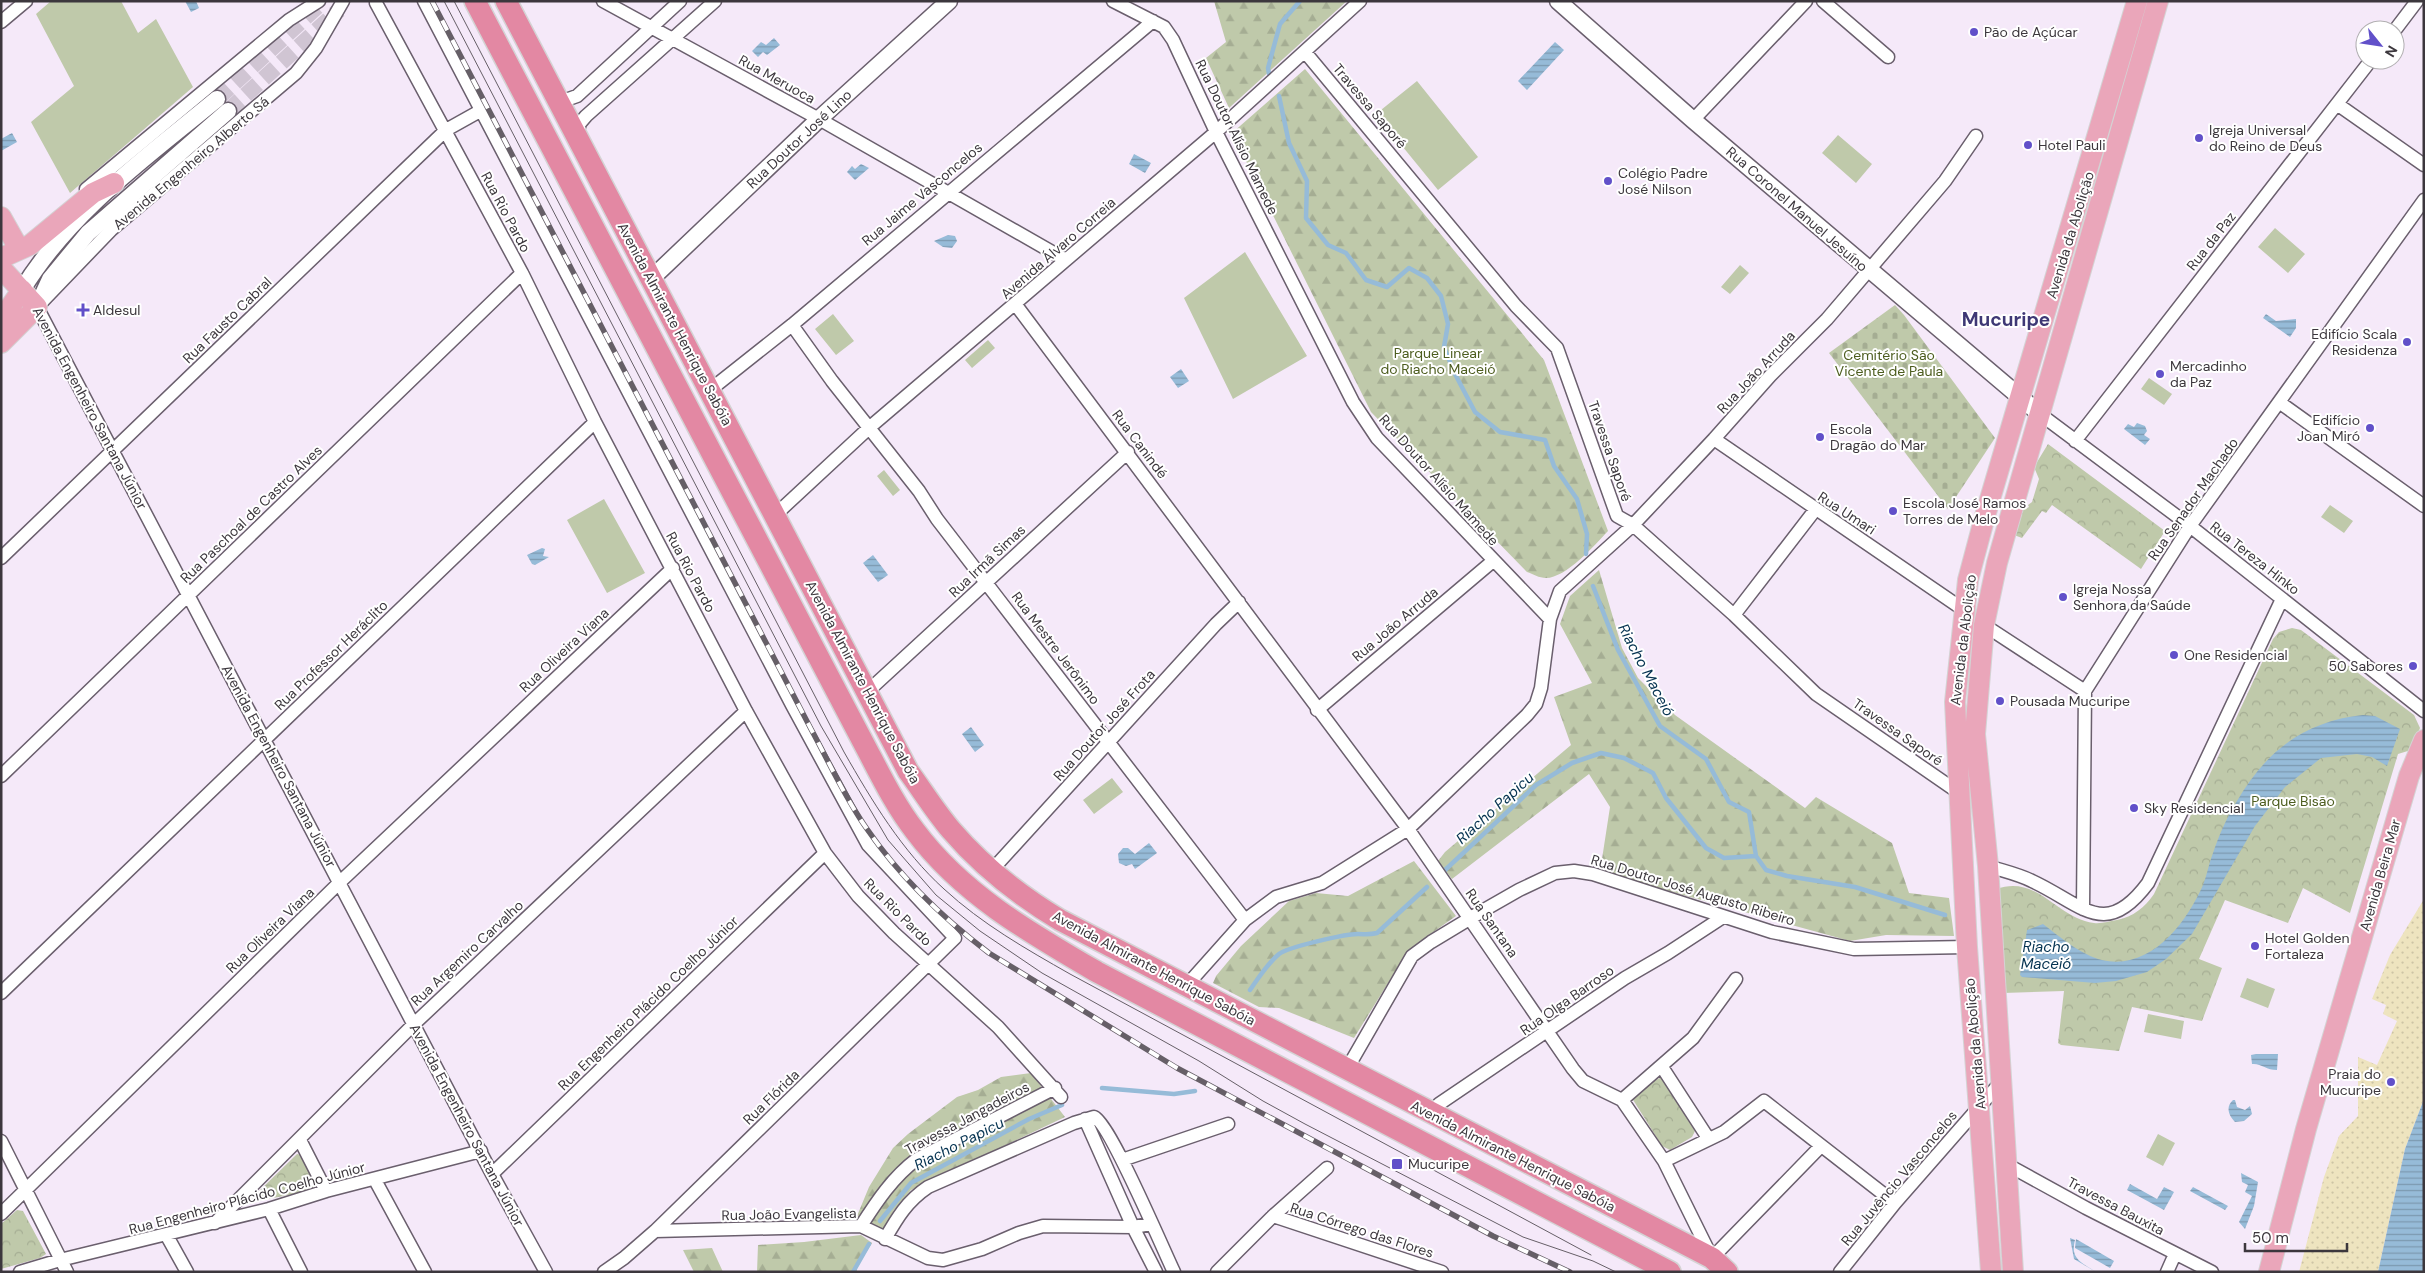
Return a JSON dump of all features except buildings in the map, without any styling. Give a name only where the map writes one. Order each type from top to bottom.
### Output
[{"type":"highway","name":"Avenida Almirante Henrique Sabóia","points":[[476,1],[863,742],[914,830],[951,872],[975,894],[1024,930],[1114,982],[1670,1272]]},
{"type":"highway","name":"Avenida Almirante Henrique Sabóia","points":[[506,1],[908,771],[951,830],[992,870],[1035,905],[1720,1265]]},
{"type":"highway","points":[[1114,982],[1129,956]]},
{"type":"main road","name":"Avenida da Abolição","points":[[1991,1272],[1967,947],[1958,792],[1955,702],[1964,610],[1968,580],[1983,526],[2138,1]]},
{"type":"main road","name":"Avenida da Abolição","points":[[2013,1272],[1988,866],[1975,734],[1984,625],[1997,563],[2158,1]]},
{"type":"main road","points":[[1,217],[11,249],[30,244],[93,193],[114,183]]},
{"type":"main road","points":[[2080,199],[2100,205]]},
{"type":"main road","name":"Avenida Engenheiro Santana Júnior","points":[[1,268],[37,307]]},
{"type":"main road","name":"Avenida Engenheiro Alberto Sá","points":[[1,320],[22,290]]},
{"type":"main road","name":"Avenida Engenheiro Alberto Sá","points":[[1,343],[37,307]]},
{"type":"main road","points":[[1955,702],[1977,702]]},
{"type":"main road","name":"Avenida Beira Mar","points":[[2269,1272],[2306,1129],[2409,776],[2424,740]]},
{"type":"street","points":[[1,22],[26,1]]},
{"type":"street","points":[[11,249],[37,231],[289,20],[319,1]]},
{"type":"street","name":"Avenida Engenheiro Alberto Sá","points":[[37,307],[111,230],[296,73],[316,48],[337,7],[343,1]]},
{"type":"street","points":[[424,1],[480,111]]},
{"type":"street","name":"Rua Meruoca","points":[[603,1],[819,119],[1066,260]]},
{"type":"street","points":[[560,102],[577,96],[680,1]]},
{"type":"street","points":[[577,134],[580,123],[586,116],[715,1]]},
{"type":"street","name":"Rua Doutor José Lino","points":[[651,279],[819,119],[949,1]]},
{"type":"street","name":"Rua Doutor Alísio Mamede","points":[[1113,1],[1164,27],[1173,40],[1216,132],[1353,402],[1378,438],[1550,619]]},
{"type":"street","name":"Avenida Álvaro Correia","points":[[774,516],[870,427],[1016,305],[1216,132],[1360,1]]},
{"type":"street","name":"Rua Coronel Manuel Jesuíno","points":[[1558,1],[1868,270],[2040,414]]},
{"type":"street","points":[[1693,120],[1806,1]]},
{"type":"street","points":[[1823,1],[1888,57]]},
{"type":"street","points":[[2403,20],[2417,1]]},
{"type":"street","name":"Rua Rio Pardo","points":[[376,3],[522,273],[595,422],[673,568],[746,711],[825,853],[858,896],[998,1027],[1058,1092]]},
{"type":"street","name":"Rua Jaime Vasconcelos","points":[[710,390],[792,325],[947,192],[1153,21]]},
{"type":"street","name":"Travessa Saporé","points":[[1305,52],[1516,306],[1556,348],[1617,516],[1633,525],[1734,614],[1816,694],[1958,792]]},
{"type":"street","name":"Rua da Paz","points":[[2074,441],[2363,70]]},
{"type":"street","points":[[2337,104],[2424,165]]},
{"type":"street","name":"Avenida Engenheiro Alberto Sá","points":[[22,290],[40,261],[55,243],[114,183],[222,105],[88,233],[50,279],[37,307]]},
{"type":"street","name":"Rua Fausto Cabral","points":[[1,558],[446,130],[480,111]]},
{"type":"street","name":"Rua Flórida","points":[[480,111],[773,670],[868,845],[955,938],[655,1231],[624,1258],[604,1272]]},
{"type":"street","name":"Rua João Arruda","points":[[1550,619],[1560,591],[1633,525],[1714,440],[1770,376],[1827,319],[1944,181],[1976,136]]},
{"type":"street","name":"Rua Senador Machado","points":[[2085,691],[2190,526],[2424,200]]},
{"type":"street","name":"Rua Paschoal de Castro Alves","points":[[1,776],[522,273]]},
{"type":"street","name":"Rua Canindé","points":[[1016,305],[1128,452],[1201,554],[1239,602]]},
{"type":"street","name":"Avenida Engenheiro Santana Júnior","points":[[37,307],[492,1174],[546,1272]]},
{"type":"street","name":"Rua Mestre Jerônimo","points":[[792,325],[832,381],[919,491],[937,519],[1245,920]]},
{"type":"street","points":[[2280,402],[2424,506]]},
{"type":"street","name":"Rua Tereza Hinko","points":[[2040,414],[2190,526],[2424,711]]},
{"type":"street","name":"Rua Professor Heráclito","points":[[1,993],[595,422]]},
{"type":"street","name":"Rua Umari","points":[[1714,440],[1964,610]]},
{"type":"street","name":"Rua Irmã Simas","points":[[867,692],[1128,452]]},
{"type":"street","points":[[1734,614],[1815,510]]},
{"type":"street","name":"Rua João Arruda","points":[[1317,710],[1493,561]]},
{"type":"street","name":"Rua Oliveira Viana","points":[[1,1214],[340,882],[673,568]]},
{"type":"street","points":[[1988,866],[2033,881],[2096,913],[2109,914],[2126,908],[2148,883],[2282,599]]},
{"type":"street","name":"Rua Santana","points":[[1239,602],[1317,710],[1408,829],[1546,1032],[1583,1081],[1622,1100],[1664,1161],[1720,1265]]},
{"type":"street","name":"Rua Doutor José Frota","points":[[992,870],[1216,624],[1239,602]]},
{"type":"street","points":[[1187,985],[1245,920],[1276,897],[1322,883],[1408,829],[1527,715],[1536,704],[1546,663],[1550,619]]},
{"type":"street","points":[[1984,625],[2085,691],[2083,908]]},
{"type":"street","name":"Rua Argemiro Carvalho","points":[[215,1223],[414,1024],[746,711]]},
{"type":"street","name":"Rua Engenheiro Plácido Coelho Júnior","points":[[492,1174],[825,853]]},
{"type":"street","name":"Rua Doutor José Augusto Ribeiro","points":[[1347,1069],[1412,956],[1470,918],[1519,890],[1555,873],[1574,871],[1593,874],[1772,932],[1854,949],[1967,947]]},
{"type":"street","name":"Rua Olga Barroso","points":[[1434,1114],[1440,1104],[1625,978],[1723,917]]},
{"type":"street","points":[[1622,1100],[1693,1038],[1736,979]]},
{"type":"street","points":[[1662,1067],[1708,1138]]},
{"type":"street","name":"Rua Juvêncio Vasconcelos","points":[[1840,1272],[1895,1203],[2001,1082]]},
{"type":"street","name":"Travessa Jangadeiros","points":[[863,1227],[880,1197],[900,1172],[917,1159],[1058,1092]]},
{"type":"street","points":[[1664,1161],[1708,1138],[1724,1132],[1764,1101],[1895,1203]]},
{"type":"street","points":[[882,1238],[913,1197],[928,1187],[1077,1118],[1094,1117],[1101,1121],[1122,1160],[1174,1272]]},
{"type":"street","points":[[1077,1118],[1156,1272]]},
{"type":"street","points":[[1122,1160],[1228,1124]]},
{"type":"street","points":[[300,1140],[326,1191]]},
{"type":"street","points":[[1,1141],[67,1272]]},
{"type":"street","points":[[1720,1265],[1821,1146]]},
{"type":"street","name":"Rua Engenheiro Plácido Coelho Júnior","points":[[20,1272],[60,1260],[167,1236],[269,1209],[326,1191],[481,1151]]},
{"type":"street","name":"Travessa Bauxita","points":[[2006,1164],[2212,1272]]},
{"type":"street","points":[[1217,1272],[1273,1216],[1327,1168]]},
{"type":"street","points":[[374,1180],[425,1272]]},
{"type":"street","points":[[269,1209],[301,1272]]},
{"type":"street","name":"Rua Córrego das Flores","points":[[1273,1216],[1442,1272]]},
{"type":"street","name":"Rua João Evangelista","points":[[655,1231],[863,1227],[882,1238],[928,1258],[943,1260],[982,1249],[1019,1233],[1043,1226],[1133,1227],[1151,1224]]},
{"type":"street","points":[[167,1236],[186,1272]]},
{"type":"street","points":[[2167,1272],[2175,1254]]},
{"type":"green space","points":[[51,1],[121,1],[138,33],[156,19],[193,87],[70,193],[31,122],[74,86],[36,14]]},
{"type":"green space","points":[[1214,1],[1347,1],[1229,108],[1206,58],[1226,42]]},
{"type":"green space","name":"Parque Linear do Riacho Maceió","points":[[1305,69],[1544,360],[1608,531],[1580,560],[1554,577],[1538,577],[1527,572],[1371,412],[1232,133]]},
{"type":"green space","points":[[1417,81],[1478,157],[1438,190],[1376,114]]},
{"type":"green space","points":[[1838,135],[1872,164],[1856,183],[1822,153]]},
{"type":"green space","points":[[2275,228],[2305,254],[2288,273],[2258,247]]},
{"type":"green space","points":[[1245,252],[1307,356],[1233,399],[1184,298]]},
{"type":"green space","points":[[1740,265],[1749,273],[1730,294],[1721,287]]},
{"type":"green space","name":"Cemitério São Vicente de Paula","points":[[1895,305],[1995,438],[1948,509],[1829,353]]},
{"type":"green space","points":[[833,314],[854,341],[836,355],[815,329]]},
{"type":"green space","points":[[988,340],[995,348],[972,368],[965,360]]},
{"type":"green space","points":[[2149,378],[2172,394],[2164,405],[2141,389]]},
{"type":"green space","points":[[2048,444],[2165,531],[2141,569],[2052,505],[2046,513],[2042,511],[2022,538],[2014,535],[2018,512],[2029,507],[2028,505],[2032,502],[2039,479],[2034,467]]},
{"type":"green space","points":[[884,470],[900,490],[893,496],[877,476]]},
{"type":"green space","points":[[604,499],[645,573],[607,593],[567,520]]},
{"type":"green space","points":[[2330,505],[2353,521],[2344,533],[2321,517]]},
{"type":"green space","points":[[1599,570],[1622,648],[1638,678],[1675,715],[1805,808],[1816,797],[1892,843],[1909,893],[1949,898],[1954,936],[1886,935],[1850,941],[1600,872],[1610,807],[1589,774],[1452,879],[1438,861],[1445,852],[1571,745],[1554,697],[1592,683],[1560,624],[1570,596]]},
{"type":"green space","name":"Parque Bisão","points":[[2292,628],[2301,630],[2414,715],[2420,728],[2411,750],[2398,754],[2350,913],[2303,888],[2288,923],[2225,900],[2199,959],[2222,968],[2202,1021],[2132,1007],[2119,1051],[2061,1045],[2058,1043],[2064,991],[2003,993],[1996,889],[2011,886],[2024,887],[2047,898],[2069,913],[2094,923],[2123,919],[2143,907],[2154,894],[2273,639],[2279,632]]},
{"type":"green space","points":[[1112,778],[1123,792],[1094,814],[1083,800]]},
{"type":"green space","points":[[1414,861],[1456,916],[1422,940],[1403,959],[1354,1038],[1279,1008],[1259,1007],[1213,983],[1216,976],[1241,946],[1289,901],[1316,893],[1348,896]]},
{"type":"green space","points":[[2247,978],[2275,989],[2268,1008],[2240,997]]},
{"type":"green space","points":[[2148,1014],[2184,1021],[2181,1039],[2144,1032]]},
{"type":"green space","points":[[1031,1073],[1065,1117],[911,1190],[894,1210],[884,1230],[857,1216],[869,1187],[893,1148],[908,1134],[957,1097],[978,1090],[1001,1077]]},
{"type":"green space","points":[[1663,1076],[1695,1131],[1692,1137],[1670,1150],[1662,1146],[1630,1095]]},
{"type":"green space","points":[[2158,1134],[2175,1143],[2163,1166],[2146,1157]]},
{"type":"green space","points":[[297,1154],[302,1155],[317,1186],[314,1190],[253,1202],[252,1198]]},
{"type":"green space","points":[[17,1210],[23,1211],[46,1254],[40,1258],[1,1269],[1,1224]]},
{"type":"green space","points":[[861,1235],[872,1243],[857,1267],[857,1272],[757,1272],[758,1245]]},
{"type":"green space","points":[[712,1248],[723,1272],[694,1272],[683,1250]]},
{"type":"sand","name":"Praia do Mucuripe","points":[[2424,899],[2424,1099],[2405,1149],[2378,1272],[2299,1272],[2324,1177],[2339,1136],[2358,1116],[2358,1057],[2377,1065],[2397,1021],[2383,1014],[2386,1005],[2372,999],[2390,955]]},
{"type":"water","points":[[185,1],[196,1],[199,8],[191,12]]},
{"type":"water","points":[[774,38],[780,45],[767,55],[763,52],[758,57],[752,51],[761,42],[766,45]]},
{"type":"water","points":[[1555,42],[1564,50],[1527,90],[1518,81]]},
{"type":"water","points":[[12,133],[17,142],[1,151],[1,139]]},
{"type":"water","points":[[1134,154],[1151,163],[1145,173],[1129,164]]},
{"type":"water","points":[[861,164],[869,168],[855,180],[847,172],[852,166],[855,169]]},
{"type":"water","points":[[948,235],[955,236],[957,241],[952,248],[943,247],[934,241]]},
{"type":"water","points":[[2266,314],[2276,321],[2296,319],[2296,328],[2290,337],[2263,318]]},
{"type":"water","points":[[1181,369],[1189,381],[1178,388],[1170,377]]},
{"type":"water","points":[[2137,423],[2145,426],[2147,431],[2144,435],[2150,439],[2145,445],[2124,429],[2128,424],[2134,427]]},
{"type":"water","points":[[542,548],[545,549],[543,556],[549,557],[535,565],[532,564],[527,555]]},
{"type":"water","points":[[873,555],[888,575],[878,582],[863,563]]},
{"type":"water","name":"Riacho Maceió","points":[[2363,715],[2375,716],[2400,729],[2387,766],[2372,757],[2357,754],[2321,758],[2285,787],[2255,826],[2192,934],[2166,959],[2147,972],[2116,981],[2095,983],[2022,977],[2020,975],[2027,930],[2043,924],[2079,950],[2102,960],[2119,962],[2136,958],[2151,951],[2176,929],[2196,900],[2203,885],[2215,846],[2233,807],[2261,767],[2289,741],[2305,732],[2342,718]]},
{"type":"water","points":[[971,727],[984,745],[975,752],[962,734]]},
{"type":"water","points":[[1149,843],[1157,853],[1135,869],[1132,864],[1126,866],[1119,863],[1118,854],[1123,848],[1128,848],[1135,854]]},
{"type":"water","points":[[2278,1054],[2277,1070],[2252,1064],[2251,1055]]},
{"type":"water","points":[[2424,1099],[2424,1272],[2378,1272],[2405,1149]]},
{"type":"water","points":[[2235,1100],[2237,1107],[2245,1110],[2250,1106],[2252,1114],[2244,1121],[2235,1122],[2231,1117],[2229,1106]]},
{"type":"water","points":[[2241,1173],[2258,1182],[2254,1206],[2245,1229],[2239,1222],[2252,1196],[2245,1192],[2248,1185],[2242,1182]]},
{"type":"water","points":[[2130,1184],[2157,1199],[2164,1187],[2174,1192],[2164,1210],[2127,1190]]},
{"type":"water","points":[[2193,1187],[2228,1206],[2225,1210],[2190,1191]]},
{"type":"water","points":[[2070,1238],[2075,1240],[2075,1256],[2096,1272],[2074,1259]]},
{"type":"water","points":[[2076,1239],[2114,1261],[2110,1268],[2075,1248]]},
{"type":"waterway","name":"Riacho Maceió","points":[[1269,74],[1268,68],[1280,24],[1300,1]]},
{"type":"waterway","name":"Riacho Maceió","points":[[1279,96],[1289,143],[1307,181],[1306,218],[1328,245],[1346,253],[1366,280],[1387,287],[1409,268],[1427,278],[1441,296],[1448,324],[1444,347],[1454,372],[1475,412],[1500,432],[1545,440],[1554,466],[1577,499],[1587,534],[1586,554]]},
{"type":"waterway","name":"Riacho Maceió","points":[[1593,586],[1618,650],[1660,726],[1706,759],[1729,802],[1749,812],[1756,856],[1766,870],[1787,876],[1855,887],[1945,915]]},
{"type":"waterway","name":"Riacho Papicu","points":[[1444,871],[1536,785],[1572,763],[1601,753],[1624,758],[1653,773],[1666,798],[1706,848],[1724,858],[1756,856]]},
{"type":"waterway","name":"Riacho Papicu","points":[[1250,990],[1267,966],[1284,951],[1330,938],[1377,933],[1427,887]]},
{"type":"waterway","name":"Riacho Papicu","points":[[1102,1088],[1174,1094],[1195,1091]]},
{"type":"waterway","name":"Riacho Papicu","points":[[880,1221],[911,1183],[1029,1119],[1062,1105]]},
{"type":"waterway","name":"Riacho Papicu","points":[[853,1272],[869,1244]]},
{"type":"tunnel","points":[[217,99],[321,3]]},
{"type":"tunnel","points":[[228,111],[339,10]]},
{"type":"tram line","points":[[444,1],[821,726],[888,840],[936,895],[980,931],[1042,973],[1199,1061],[1263,1101],[1523,1237],[1593,1261],[1616,1272]]},
{"type":"tram line","points":[[454,1],[844,752],[889,825],[929,874],[974,914],[1054,965],[1591,1255]]},
{"type":"railway","points":[[432,1],[844,792],[880,847],[908,880],[955,926],[989,953],[1177,1068],[1493,1236],[1570,1272]]},
{"type":"place","name":"Pão de Açúcar","points":[[1974,32]]},
{"type":"place","name":"Igreja Universal do Reino de Deus","points":[[2199,138]]},
{"type":"place","name":"Hotel Pauli","points":[[2028,145]]},
{"type":"place","name":"Colégio Padre José Nilson","points":[[1608,181]]},
{"type":"place","name":"Aldesul","points":[[83,310]]},
{"type":"place","name":"Edifício Scala Residenza","points":[[2407,342]]},
{"type":"place","name":"Mercadinho da Paz","points":[[2160,374]]},
{"type":"place","name":"Edifício Joan Miró","points":[[2370,428]]},
{"type":"place","name":"Escola Dragão do Mar","points":[[1820,437]]},
{"type":"place","name":"Escola José Ramos Torres de Melo","points":[[1893,511]]},
{"type":"place","name":"Igreja Nossa Senhora da Saúde","points":[[2063,597]]},
{"type":"place","name":"One Residencial","points":[[2174,655]]},
{"type":"place","name":"50 Sabores","points":[[2413,666]]},
{"type":"place","name":"Pousada Mucuripe","points":[[2000,701]]},
{"type":"place","name":"Sky Residencial","points":[[2134,808]]},
{"type":"place","name":"Hotel Golden Fortaleza","points":[[2255,946]]},
{"type":"place","name":"Praia do Mucuripe","points":[[2391,1082]]},
{"type":"place","name":"Mucuripe","points":[[1397,1164]]},
{"type":"district","name":"Mucuripe","points":[[2006,319]]}]
